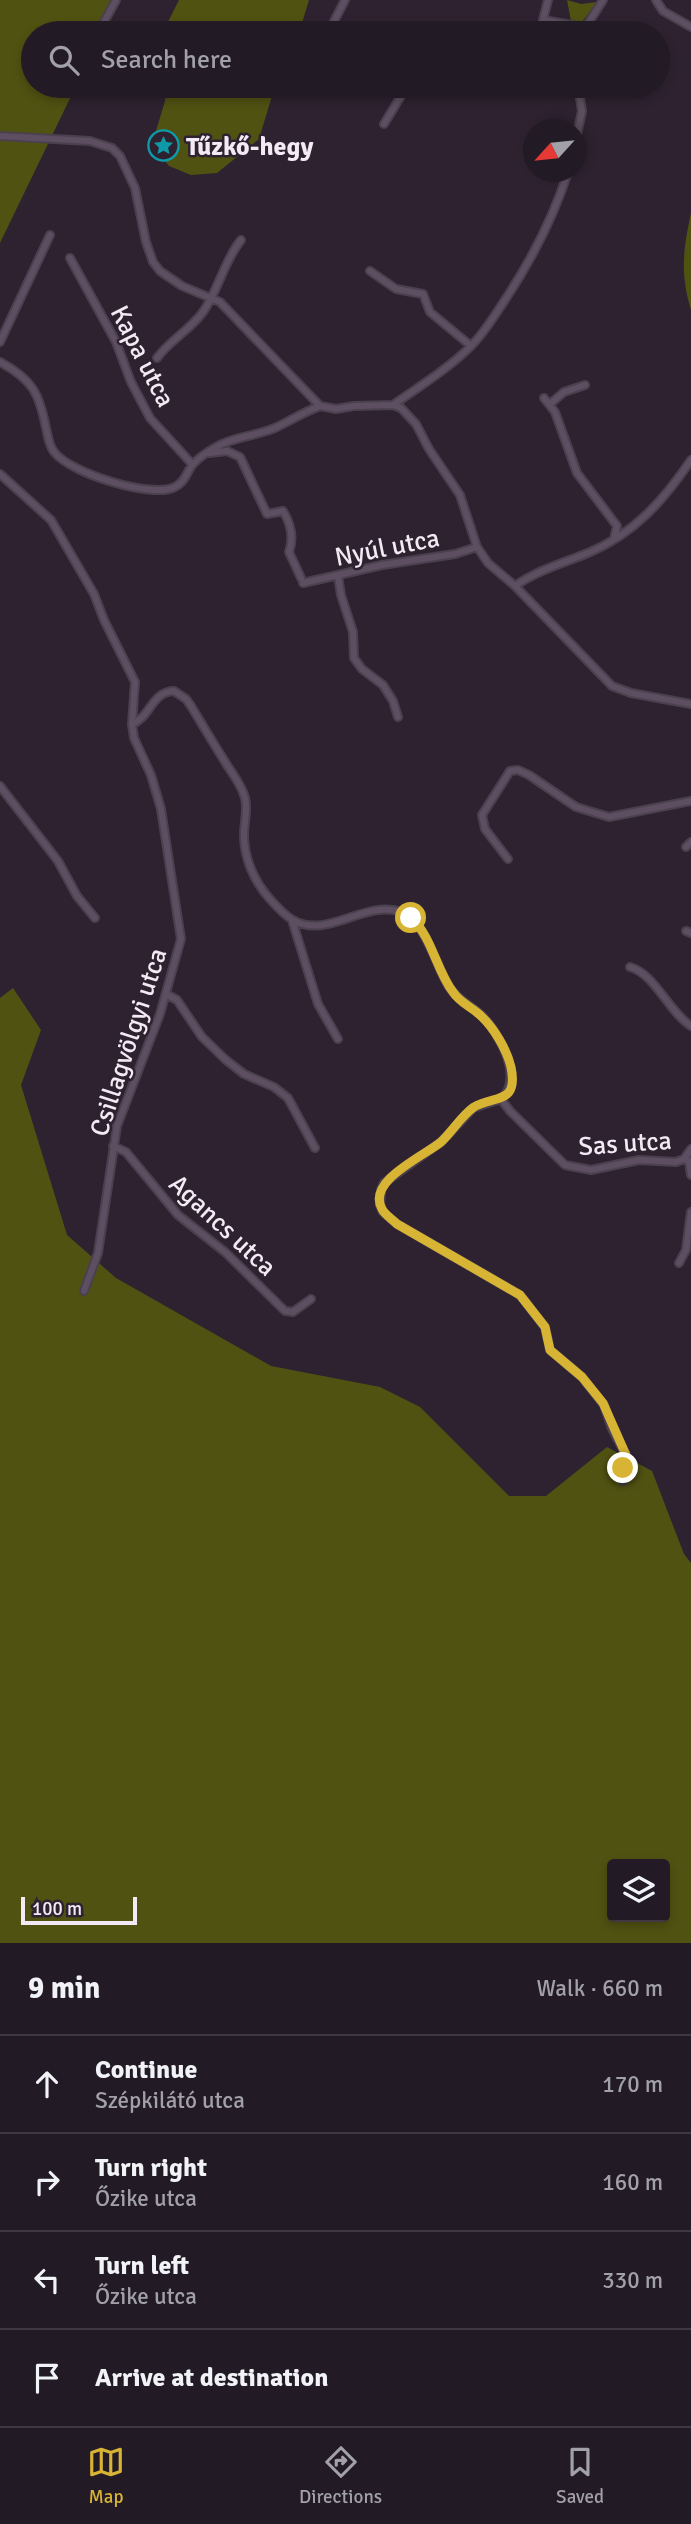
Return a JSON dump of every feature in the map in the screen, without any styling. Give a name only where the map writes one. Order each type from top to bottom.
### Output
[{"type":"street","points":[[105,21],[116,0]]},
{"type":"street","points":[[334,21],[345,0]]},
{"type":"street","points":[[548,0],[544,20],[550,21]]},
{"type":"street","points":[[590,21],[603,0]]},
{"type":"street","points":[[656,0],[663,11],[691,27]]},
{"type":"street","points":[[384,124],[400,98]]},
{"type":"street","points":[[580,98],[580,119]]},
{"type":"street","points":[[0,136],[100,143],[116,151],[135,188],[146,242],[153,262],[160,271],[182,286],[212,297],[284,366],[291,377],[320,406]]},
{"type":"street","points":[[393,405],[445,368],[471,346],[486,328],[526,268],[552,217],[564,182]]},
{"type":"street","points":[[0,342],[50,234]]},
{"type":"street","points":[[157,358],[192,326],[212,297],[229,256],[241,240]]},
{"type":"street","name":"Kapa utca","points":[[70,258],[116,342],[131,382],[150,418],[192,464]]},
{"type":"street","points":[[370,271],[397,289],[423,294],[430,312],[471,346]]},
{"type":"street","points":[[0,362],[24,376],[34,387],[41,402],[53,452],[68,465],[103,480],[166,490],[183,481],[192,464],[228,441],[275,428],[320,406],[336,409],[393,405],[401,408],[416,424],[429,449],[460,495],[477,547],[488,563],[515,586],[606,681],[619,690],[691,704]]},
{"type":"street","points":[[550,404],[564,392],[585,385]]},
{"type":"street","points":[[544,398],[550,404],[577,473],[617,526],[614,539]]},
{"type":"street","name":"Nyúl utca","points":[[207,453],[227,451],[240,457],[267,514],[283,512],[289,521],[292,543],[289,552],[302,580],[455,554],[477,547]]},
{"type":"street","points":[[515,586],[528,577],[590,552],[637,523],[660,503],[691,460]]},
{"type":"street","points":[[0,474],[51,520],[94,594],[103,620],[135,682],[132,724]]},
{"type":"street","points":[[338,576],[353,632],[354,658],[362,669],[383,685],[393,701],[398,717]]},
{"type":"street","points":[[132,724],[143,718],[163,692],[174,691],[186,699],[241,786],[246,809],[245,847],[253,873],[263,891],[292,920],[318,1004],[338,1039]]},
{"type":"street","name":"Csillagvölgyi utca","points":[[84,1291],[98,1253],[113,1146],[122,1110],[152,1035],[180,945],[180,921],[160,805],[151,775],[134,738],[132,724]]},
{"type":"street","points":[[508,859],[485,829],[482,815],[510,771],[518,770],[529,775],[576,807],[609,817],[691,801]]},
{"type":"street","points":[[0,786],[58,861],[77,896],[94,918]]},
{"type":"street","points":[[292,920],[321,925],[365,912],[399,911],[411,918],[420,930],[450,988],[461,1001],[487,1022],[511,1067],[512,1083],[508,1093],[501,1099],[473,1108],[441,1142],[393,1175],[382,1187],[380,1205],[383,1212],[397,1224],[520,1295],[545,1327],[550,1350],[582,1377],[603,1403],[626,1455],[623,1482]]},
{"type":"street","points":[[630,967],[637,969],[651,981],[675,1012],[691,1026]]},
{"type":"street","points":[[166,993],[177,1000],[202,1037],[226,1060],[244,1074],[274,1087],[288,1098],[315,1148]]},
{"type":"street","name":"Sas utca","points":[[501,1099],[565,1165],[576,1168],[591,1170],[630,1161],[666,1163],[684,1159],[691,1149]]},
{"type":"street","name":"Agancs utca","points":[[113,1146],[126,1152],[178,1215],[225,1252],[285,1311],[293,1312],[311,1299]]},
{"type":"street","points":[[684,1159],[688,1161],[691,1175]]},
{"type":"street","points":[[679,1263],[686,1250],[691,1212]]},
{"type":"shaded area","points":[[0,0],[117,0],[107,21],[21,21],[21,98],[70,98],[0,243]]},
{"type":"shaded area","points":[[179,0],[309,0],[303,21],[168,21]]},
{"type":"shaded area","points":[[567,0],[581,4],[597,2],[583,21],[571,21]]},
{"type":"shaded area","points":[[165,98],[271,98],[259,139],[217,173],[191,175],[169,166],[152,144]]},
{"type":"shaded area","points":[[691,213],[691,310],[685,285],[684,262]]},
{"type":"shaded area","points":[[13,988],[41,1030],[21,1085],[67,1235],[116,1278],[271,1366],[380,1387],[420,1407],[509,1496],[546,1496],[607,1447],[652,1471],[684,1554],[691,1563],[691,1943],[0,1943],[0,998]]},
{"type":"place","name":"Tűzkő-hegy","points":[[163,146]]},
{"type":"route","points":[[411,918],[416,922],[455,995],[480,1015],[494,1033],[511,1067],[512,1083],[508,1093],[501,1099],[473,1108],[441,1142],[388,1180],[382,1187],[380,1205],[383,1212],[397,1224],[520,1295],[545,1327],[550,1350],[582,1377],[606,1408],[612,1429],[626,1455],[623,1468]]}]
